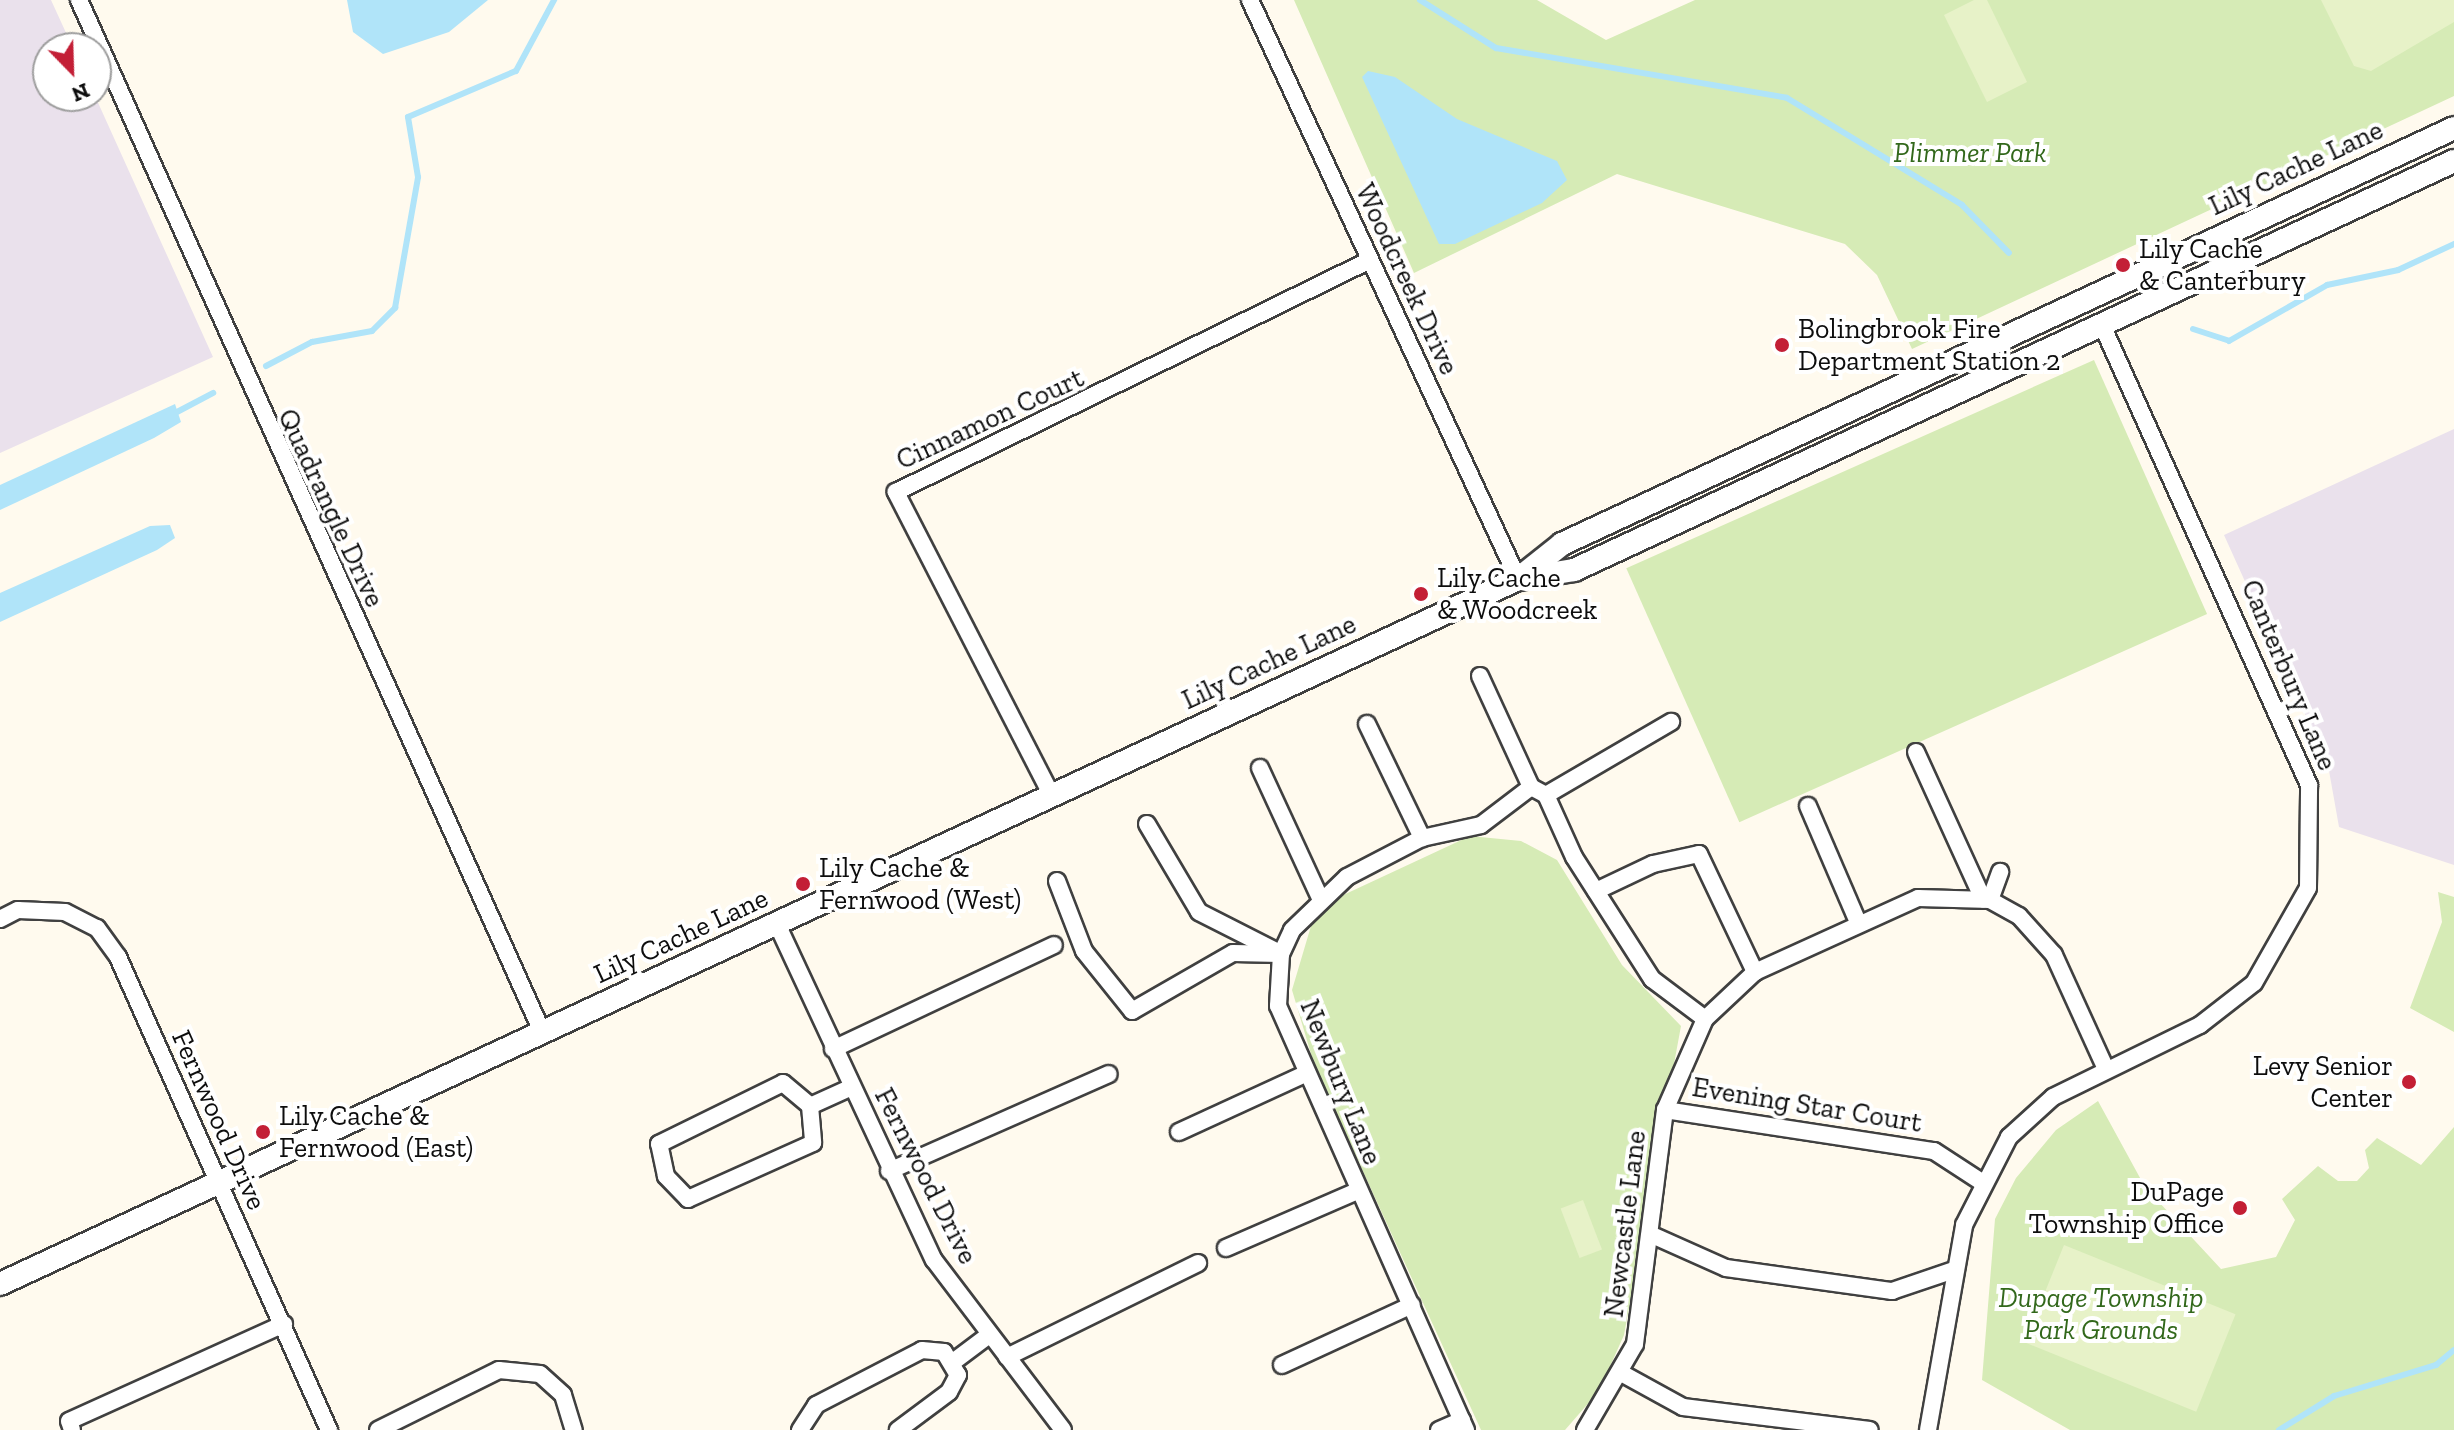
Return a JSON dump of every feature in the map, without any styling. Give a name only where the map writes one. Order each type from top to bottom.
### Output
[{"type":"street","name":"Quadrangle Drive","points":[[79,0],[543,1034]]},
{"type":"street","name":"Woodcreek Drive","points":[[1250,0],[1368,261],[1518,579]]},
{"type":"street","name":"Lily Cache Lane","points":[[0,1284],[219,1185],[1518,579],[1562,544],[2454,128]]},
{"type":"street","name":"Lily Cache Lane","points":[[1518,579],[1574,570],[2454,161]]},
{"type":"street","name":"Cinnamon Court","points":[[1052,796],[896,492],[1368,261]]},
{"type":"street","points":[[2089,298],[2102,325]]},
{"type":"street","name":"Canterbury Lane","points":[[1928,1430],[1954,1270],[1980,1181],[2009,1137],[2053,1097],[2105,1067],[2200,1025],[2254,983],[2308,888],[2314,824],[2309,785],[2102,325]]},
{"type":"street","points":[[1480,676],[1539,791],[1596,891],[1652,979],[1705,1019],[1755,972],[1858,922],[1918,898],[1986,900],[2019,916],[2054,955],[2105,1067]]},
{"type":"street","points":[[1281,954],[1320,898],[1422,838],[1481,825],[1671,722]]},
{"type":"street","points":[[1367,724],[1422,838]]},
{"type":"street","points":[[1916,752],[1986,900]]},
{"type":"street","points":[[1260,768],[1320,898]]},
{"type":"street","points":[[1808,806],[1858,922]]},
{"type":"street","points":[[1147,824],[1199,912],[1281,954]]},
{"type":"street","points":[[1596,891],[1642,868],[1699,854],[1755,972]]},
{"type":"street","points":[[1986,900],[2000,872]]},
{"type":"street","points":[[1057,881],[1084,951],[1132,1011],[1233,953],[1281,954]]},
{"type":"street","name":"Fernwood Drive","points":[[0,919],[18,910],[65,912],[97,928],[118,957],[329,1430]]},
{"type":"street","name":"Fernwood Drive","points":[[777,924],[889,1171],[934,1260],[1063,1430]]},
{"type":"street","points":[[833,1049],[1054,945]]},
{"type":"street","name":"Newbury Lane","points":[[1281,954],[1278,1006],[1357,1191],[1412,1305],[1464,1425]]},
{"type":"street","name":"Newcastle Lane","points":[[1585,1430],[1623,1374],[1652,1235],[1665,1110],[1705,1019]]},
{"type":"street","points":[[1179,1132],[1307,1073]]},
{"type":"street","points":[[889,1171],[1109,1074]]},
{"type":"street","points":[[783,1083],[810,1106],[813,1143],[688,1199],[666,1176],[659,1144],[783,1083]]},
{"type":"street","points":[[810,1106],[852,1087]]},
{"type":"street","name":"Evening Star Court","points":[[1665,1110],[1934,1151],[1980,1181]]},
{"type":"street","points":[[1226,1248],[1357,1191]]},
{"type":"street","points":[[1652,1235],[1726,1268],[1892,1291],[1954,1270]]},
{"type":"street","points":[[1007,1357],[1198,1263]]},
{"type":"street","points":[[1282,1365],[1412,1305]]},
{"type":"street","points":[[72,1430],[69,1421],[284,1324]]},
{"type":"street","points":[[953,1362],[989,1335]]},
{"type":"street","points":[[800,1430],[816,1405],[922,1350],[944,1352],[953,1362],[958,1375],[949,1392],[898,1430]]},
{"type":"street","points":[[378,1430],[499,1370],[540,1374],[563,1395],[574,1430]]},
{"type":"street","points":[[1623,1374],[1683,1407],[1870,1430]]},
{"type":"street","points":[[1439,1430],[1464,1425]]},
{"type":"shaded area","points":[[0,0],[51,0],[66,32],[32,32],[32,112],[102,112],[213,357],[0,453]]},
{"type":"shaded area","points":[[2454,429],[2454,865],[2339,827],[2328,765],[2224,535]]},
{"type":"green space","name":"Plimmer Park","points":[[1294,0],[1537,0],[1606,40],[1695,0],[2454,0],[2454,96],[1912,349],[1877,275],[1845,244],[1617,174],[1414,273]]},
{"type":"green space","points":[[1974,0],[1987,0],[2027,82],[1987,102],[1944,15]]},
{"type":"green space","points":[[2321,0],[2454,0],[2454,22],[2371,71],[2354,66]]},
{"type":"green space","points":[[2094,360],[2207,614],[1739,822],[1626,568]]},
{"type":"green space","points":[[1470,836],[1521,841],[1557,860],[1622,965],[1681,1026],[1624,1335],[1599,1391],[1565,1430],[1481,1430],[1314,1064],[1292,990],[1311,926],[1339,897]]},
{"type":"green space","points":[[2438,892],[2454,897],[2454,1032],[2410,1008],[2442,922]]},
{"type":"green space","name":"Dupage Township Park Grounds","points":[[2098,1101],[2145,1187],[2221,1269],[2276,1257],[2295,1220],[2282,1199],[2318,1166],[2338,1181],[2357,1181],[2369,1168],[2365,1150],[2377,1138],[2421,1165],[2454,1127],[2454,1430],[2070,1430],[1982,1380],[1995,1219],[2016,1178],[2056,1130]]},
{"type":"green space","points":[[1583,1200],[1602,1249],[1580,1258],[1561,1209]]},
{"type":"green space","points":[[2064,1245],[2236,1314],[2196,1412],[2025,1342]]},
{"type":"water","points":[[347,0],[488,0],[449,32],[383,54],[353,32]]},
{"type":"water","points":[[1368,71],[1395,77],[1457,119],[1557,161],[1567,180],[1542,203],[1455,244],[1439,244],[1362,77]]},
{"type":"water","points":[[175,404],[181,422],[154,438],[0,510],[0,485]]},
{"type":"water","points":[[170,525],[175,538],[157,550],[0,622],[0,593],[150,526]]},
{"type":"waterway","points":[[266,366],[312,342],[372,331],[395,308],[418,177],[408,117],[516,71],[554,0]]},
{"type":"waterway","points":[[1420,0],[1496,48],[1787,98],[1962,205],[2009,253]]},
{"type":"waterway","points":[[2193,329],[2229,341],[2327,285],[2398,270],[2454,244]]},
{"type":"waterway","points":[[177,412],[213,393]]},
{"type":"waterway","points":[[2279,1430],[2334,1396],[2436,1365],[2454,1350]]},
{"type":"place","name":"Lily Cache & Canterbury","points":[[2123,265]]},
{"type":"place","name":"Bolingbrook Fire Department Station 2","points":[[1782,345]]},
{"type":"place","name":"Lily Cache & Woodcreek","points":[[1421,594]]},
{"type":"place","name":"Lily Cache & Fernwood (West)","points":[[803,884]]},
{"type":"place","name":"Levy Senior Center","points":[[2409,1082]]},
{"type":"place","name":"Lily Cache & Fernwood (East)","points":[[263,1132]]},
{"type":"place","name":"DuPage Township Office","points":[[2240,1208]]}]
